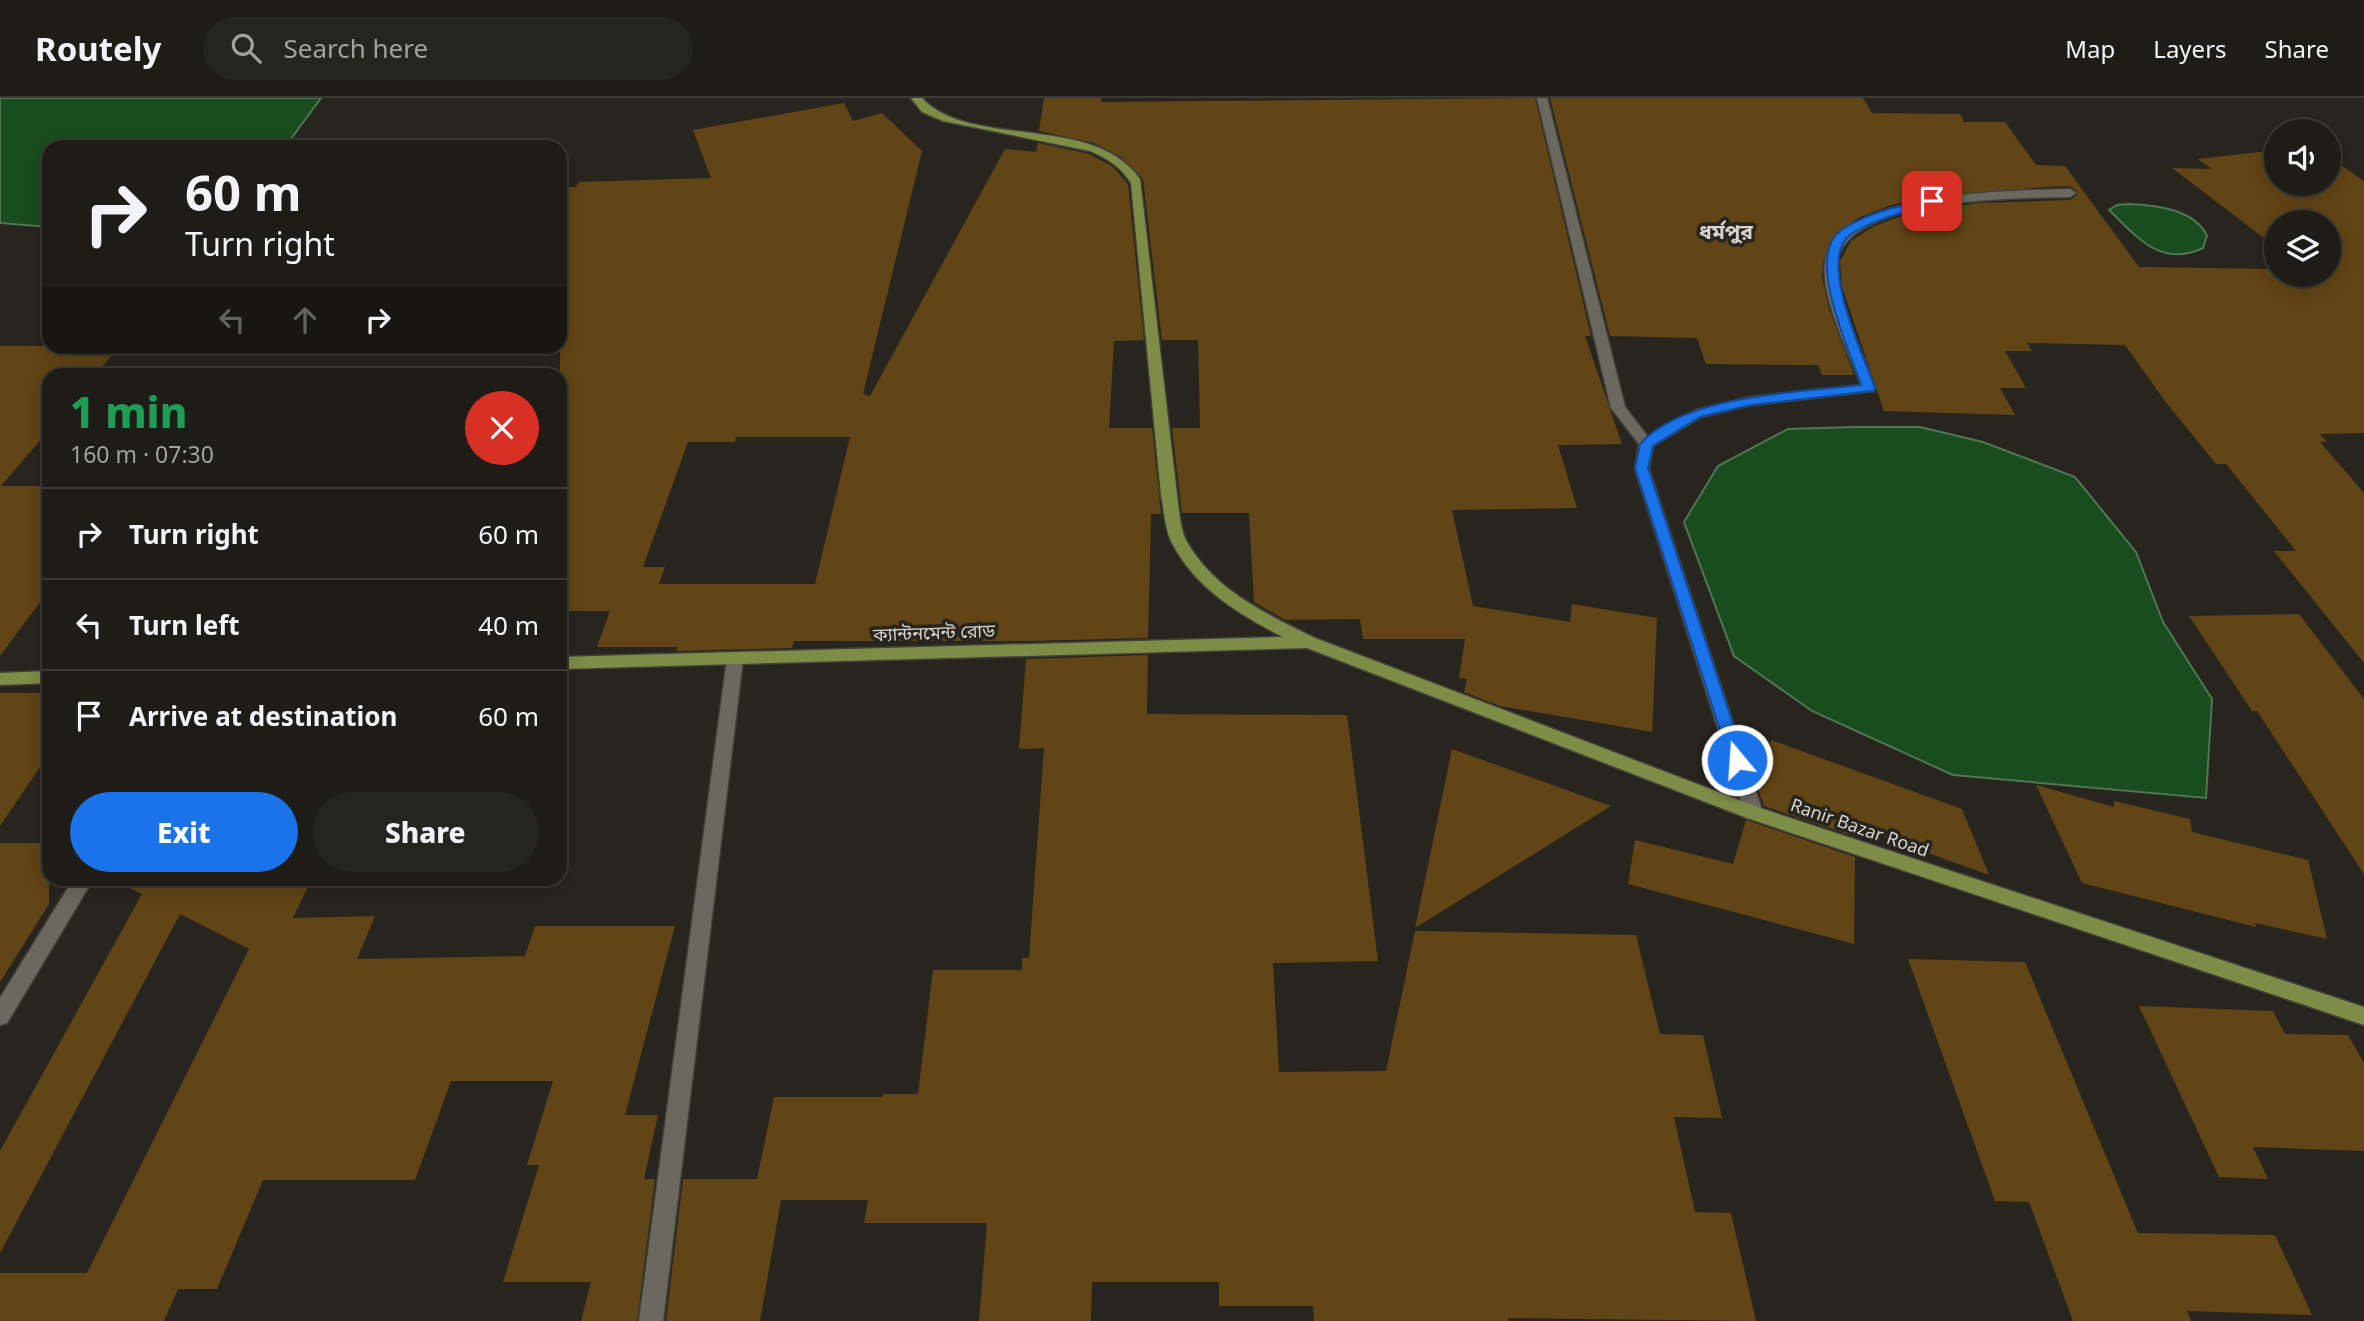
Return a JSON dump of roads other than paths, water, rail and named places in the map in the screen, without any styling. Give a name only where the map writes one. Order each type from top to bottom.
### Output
[{"type":"main road","name":"Ranir Bazar Road","points":[[916,98],[918,104],[932,113],[955,122],[1076,145],[1110,155],[1128,168],[1138,183],[1169,495],[1178,541],[1202,574],[1246,611],[1310,642],[1754,813],[2364,1016]]},
{"type":"main road","name":"ক্যান্টনমেন্ট রোড","points":[[567,663],[1310,642]]},
{"type":"main road","points":[[0,679],[42,677]]},
{"type":"street","points":[[1542,98],[1618,408],[1646,444],[1642,468],[1754,813]]},
{"type":"street","points":[[1646,444],[1696,414],[1751,401],[1869,388],[1836,296],[1831,260],[1843,234],[1877,218],[1932,201],[2070,193]]},
{"type":"street","points":[[651,1321],[735,659]]},
{"type":"street","points":[[0,1016],[80,886]]},
{"type":"district","name":"ধর্মপুর","points":[[1726,231]]}]
